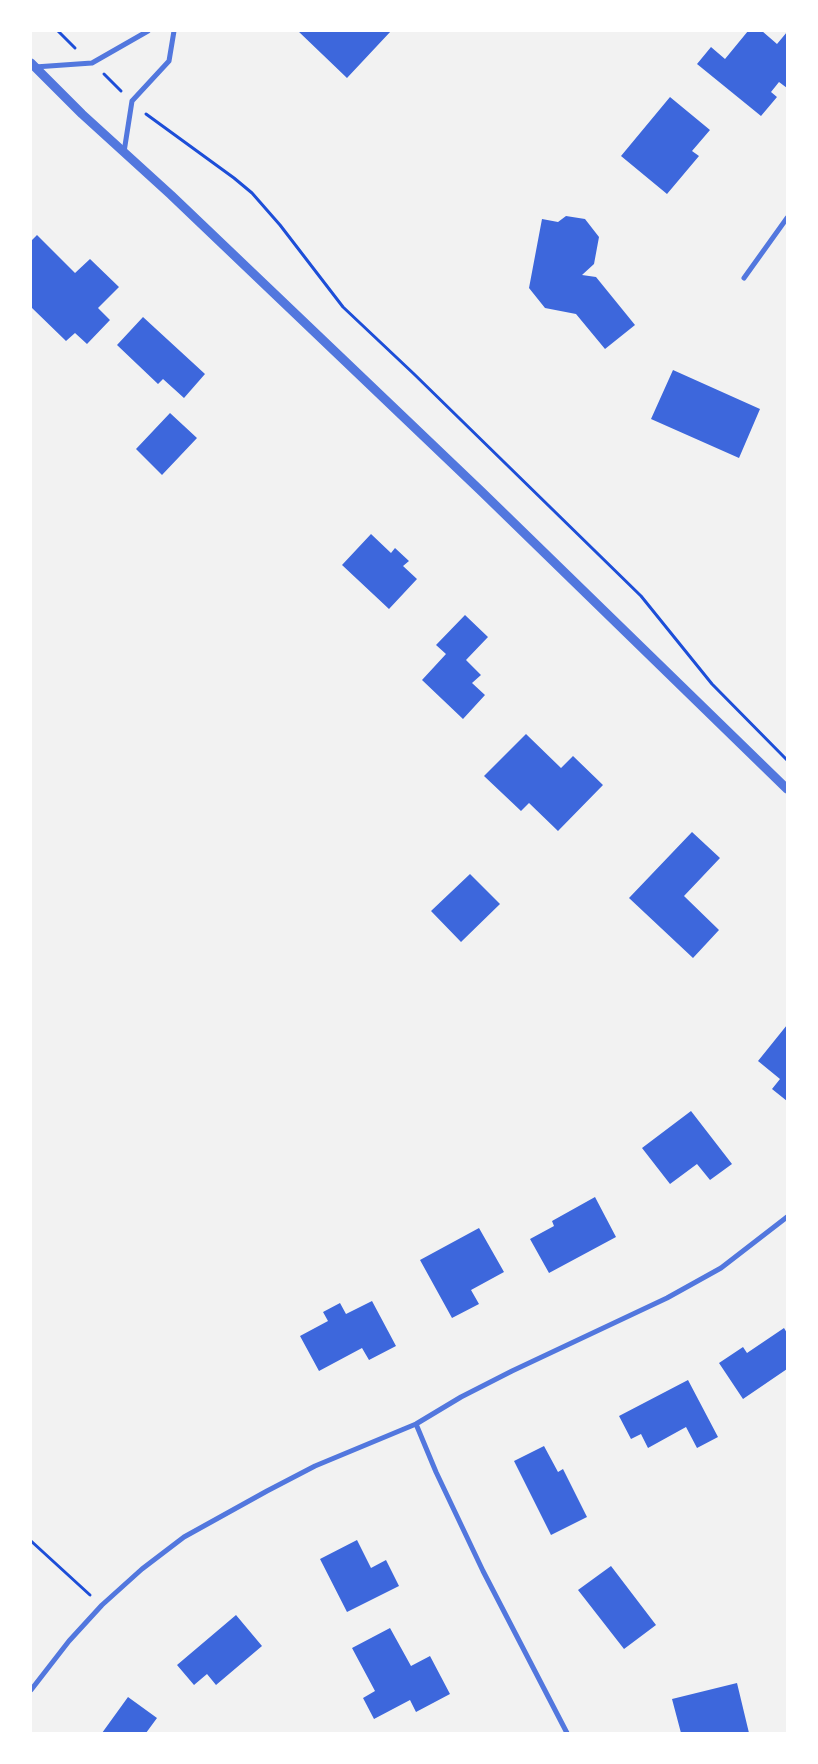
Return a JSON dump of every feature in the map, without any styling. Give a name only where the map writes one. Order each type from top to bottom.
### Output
[{"type":"street","points":[[33,65],[92,63],[148,31]]},
{"type":"street","points":[[124,152],[132,101],[169,61],[174,31]]},
{"type":"street","points":[[33,65],[82,114],[468,478],[787,790]]},
{"type":"street","points":[[744,278],[787,218]]},
{"type":"street","points":[[31,1690],[69,1641],[102,1605],[142,1569],[184,1537],[316,1466],[416,1424],[461,1397],[512,1371],[667,1298],[720,1268],[787,1217]]},
{"type":"street","points":[[416,1424],[436,1472],[483,1572],[567,1733]]},
{"type":"path","points":[[58,31],[145,113],[252,193],[280,225],[344,308],[428,387],[641,596],[712,684],[787,760]]},
{"type":"path","points":[[31,1540],[102,1605]]},
{"type":"building","points":[[298,31],[391,31],[347,78]]},
{"type":"building","points":[[748,31],[762,31],[777,44],[787,32],[787,88],[779,82],[771,92],[777,97],[761,116],[697,64],[711,47],[725,59]]},
{"type":"building","points":[[670,97],[710,130],[692,151],[699,156],[667,194],[621,156]]},
{"type":"building","points":[[566,216],[585,219],[599,237],[594,264],[582,275],[596,277],[635,325],[605,349],[576,314],[545,308],[529,288],[542,219],[558,222]]},
{"type":"building","points":[[37,235],[75,273],[90,259],[119,287],[98,308],[110,320],[87,344],[75,333],[66,341],[31,307],[31,241]]},
{"type":"building","points":[[143,317],[205,374],[184,398],[163,379],[158,384],[117,345]]},
{"type":"building","points":[[673,370],[760,409],[739,458],[651,419]]},
{"type":"building","points":[[170,413],[197,438],[162,475],[136,449]]},
{"type":"building","points":[[371,534],[391,553],[395,548],[409,561],[403,566],[417,579],[389,609],[342,565]]},
{"type":"building","points":[[465,615],[488,637],[466,660],[481,675],[472,683],[485,695],[463,719],[422,680],[446,654],[436,645]]},
{"type":"building","points":[[526,734],[561,768],[573,756],[603,785],[558,831],[529,803],[521,811],[484,776]]},
{"type":"building","points":[[692,832],[720,858],[684,896],[719,930],[693,958],[629,898]]},
{"type":"building","points":[[470,874],[500,904],[461,942],[431,911]]},
{"type":"building","points":[[787,1025],[787,1101],[772,1089],[780,1079],[758,1061]]},
{"type":"building","points":[[691,1111],[732,1164],[710,1180],[697,1164],[670,1184],[642,1148]]},
{"type":"building","points":[[595,1197],[616,1237],[549,1273],[530,1239],[554,1226],[552,1221]]},
{"type":"building","points":[[479,1228],[504,1272],[471,1290],[479,1304],[452,1318],[420,1260]]},
{"type":"building","points":[[372,1301],[396,1346],[369,1360],[362,1348],[319,1371],[300,1336],[328,1321],[323,1312],[340,1303],[346,1314]]},
{"type":"building","points":[[784,1328],[787,1333],[787,1369],[743,1399],[719,1363],[743,1347],[747,1353]]},
{"type":"building","points":[[688,1380],[718,1437],[697,1448],[686,1427],[648,1448],[641,1434],[631,1439],[619,1416]]},
{"type":"building","points":[[544,1446],[558,1472],[563,1469],[587,1517],[551,1535],[514,1461]]},
{"type":"building","points":[[357,1540],[371,1568],[386,1560],[399,1586],[347,1612],[320,1559]]},
{"type":"building","points":[[611,1566],[656,1625],[624,1649],[578,1590]]},
{"type":"building","points":[[236,1615],[262,1646],[216,1685],[207,1674],[194,1685],[177,1665]]},
{"type":"building","points":[[390,1628],[411,1666],[430,1656],[450,1694],[416,1712],[410,1700],[374,1719],[363,1698],[375,1691],[352,1648]]},
{"type":"building","points":[[737,1683],[749,1733],[681,1733],[672,1699]]},
{"type":"building","points":[[128,1697],[157,1718],[146,1733],[102,1733]]}]
